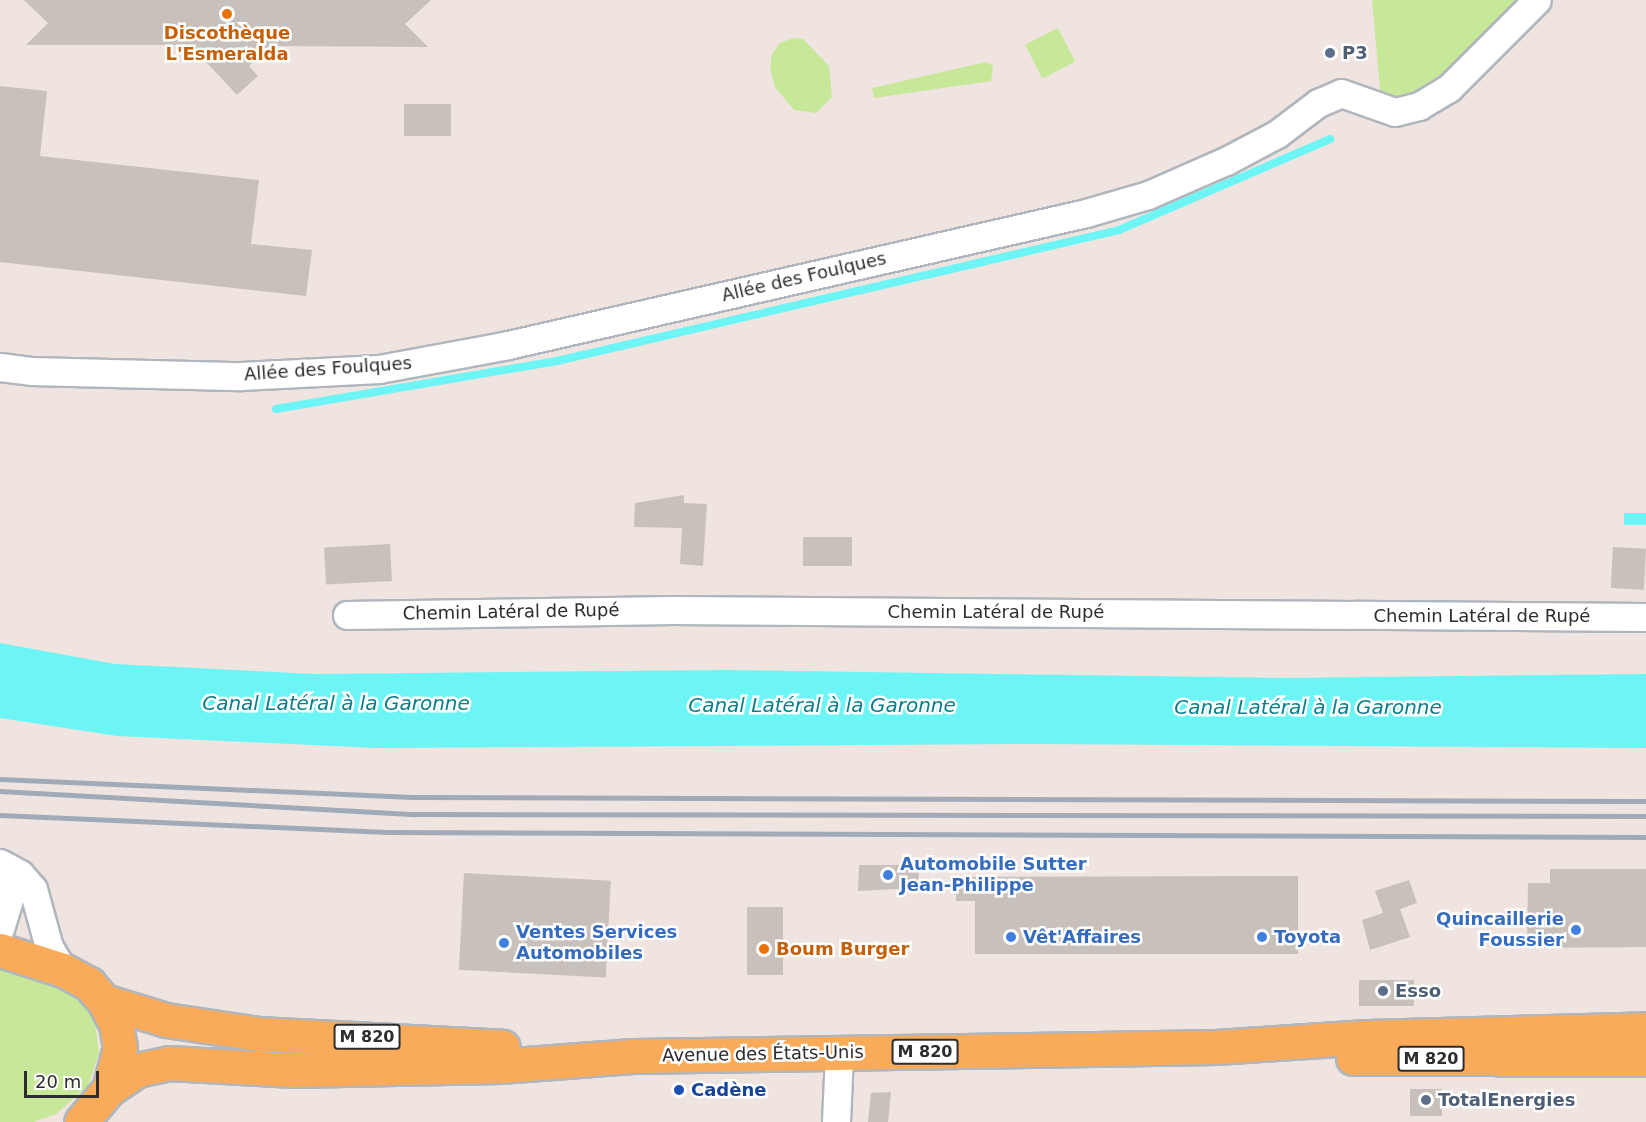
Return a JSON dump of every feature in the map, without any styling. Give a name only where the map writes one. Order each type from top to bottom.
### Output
[{"type":"main road","points":[[0,950],[63,970],[89,984],[104,1001],[116,1025],[120,1047],[92,1111]]},
{"type":"main road","name":"Avenue des États-Unis","points":[[104,1001],[174,1022],[259,1034],[378,1037],[633,1056]]},
{"type":"main road","name":"Avenue des États-Unis","points":[[92,1111],[137,1070],[169,1063],[293,1070],[500,1066],[633,1056],[1216,1047],[1367,1037],[1646,1029]]},
{"type":"main road","name":"Avenue des États-Unis","points":[[1216,1047],[1366,1059],[1646,1059]]},
{"type":"street","name":"Allée des Foulques","points":[[0,367],[32,371],[241,376],[379,369],[498,347],[1086,213],[1148,195],[1226,160],[1277,134],[1318,103],[1341,93],[1395,112],[1419,106],[1449,88],[1538,0]]},
{"type":"street","name":"Chemin Latéral de Rupé","points":[[347,615],[673,610],[1646,617]]},
{"type":"street","points":[[0,863],[20,874],[33,889],[49,946],[63,970]]},
{"type":"street","points":[[0,870],[10,896],[0,928]]},
{"type":"street","points":[[836,1122],[839,1053]]},
{"type":"green space","points":[[1372,0],[1520,0],[1424,93],[1381,100]]},
{"type":"green space","points":[[1058,28],[1075,62],[1042,79],[1025,45]]},
{"type":"green space","points":[[793,38],[803,39],[829,66],[832,97],[816,113],[794,110],[775,87],[770,68],[772,54],[780,43]]},
{"type":"green space","points":[[986,62],[993,66],[991,81],[874,98],[872,88]]},
{"type":"green space","points":[[0,965],[54,981],[72,991],[89,1008],[96,1029],[99,1053],[88,1086],[56,1114],[34,1122],[0,1122]]},
{"type":"water","points":[[1624,513],[1646,513],[1646,525],[1624,525]]},
{"type":"water","name":"Canal Latéral à la Garonne","points":[[0,643],[115,664],[315,674],[726,670],[1284,678],[1646,674],[1646,748],[1036,744],[376,748],[117,736],[0,718]]},
{"type":"building","name":"Discothèque L'Esmeralda","points":[[24,0],[431,0],[405,24],[428,47],[269,46],[249,66],[258,76],[237,95],[190,45],[26,45],[48,23]]},
{"type":"building","points":[[0,86],[47,91],[40,156],[259,180],[251,244],[312,250],[306,296],[0,262]]},
{"type":"building","points":[[404,104],[451,104],[451,136],[404,136]]},
{"type":"building","points":[[684,495],[684,503],[707,504],[703,566],[680,564],[682,528],[634,527],[635,503]]},
{"type":"building","points":[[803,537],[852,537],[852,566],[803,566]]},
{"type":"building","points":[[390,544],[392,581],[326,584],[324,547]]},
{"type":"building","points":[[1613,547],[1646,549],[1644,590],[1611,588]]},
{"type":"building","points":[[859,865],[919,865],[918,888],[858,891]]},
{"type":"building","points":[[1550,869],[1646,869],[1646,947],[1527,948],[1528,883],[1550,883]]},
{"type":"building","points":[[464,873],[611,881],[606,978],[459,970]]},
{"type":"building","points":[[1298,876],[1298,954],[975,954],[975,901],[956,901],[956,877]]},
{"type":"building","points":[[1409,880],[1417,903],[1400,909],[1410,937],[1370,950],[1362,920],[1383,913],[1375,891]]},
{"type":"building","points":[[747,907],[783,907],[783,975],[747,975]]},
{"type":"building","points":[[1359,980],[1414,980],[1414,1006],[1359,1006]]},
{"type":"building","points":[[1410,1089],[1442,1089],[1442,1116],[1410,1116]]},
{"type":"building","points":[[891,1092],[888,1122],[868,1122],[871,1093]]},
{"type":"waterway","points":[[276,409],[557,361],[1119,230],[1330,139]]},
{"type":"railway","points":[[0,779],[412,797],[1646,801]]},
{"type":"railway","points":[[0,791],[414,814],[1646,816]]},
{"type":"railway","points":[[0,815],[387,832],[1646,837]]},
{"type":"place","name":"Discothèque L'Esmeralda","points":[[227,14]]},
{"type":"place","name":"P3","points":[[1330,53]]},
{"type":"place","name":"Automobile Sutter Jean-Philippe","points":[[888,875]]},
{"type":"place","name":"Quincaillerie Foussier","points":[[1576,930]]},
{"type":"place","name":"Vêt'Affaires","points":[[1011,937]]},
{"type":"place","name":"Toyota","points":[[1262,937]]},
{"type":"place","name":"Ventes Services Automobiles","points":[[504,943]]},
{"type":"place","name":"Boum Burger","points":[[764,949]]},
{"type":"place","name":"Esso","points":[[1383,991]]},
{"type":"place","name":"Cadène","points":[[679,1090]]},
{"type":"place","name":"TotalEnergies","points":[[1426,1100]]}]
